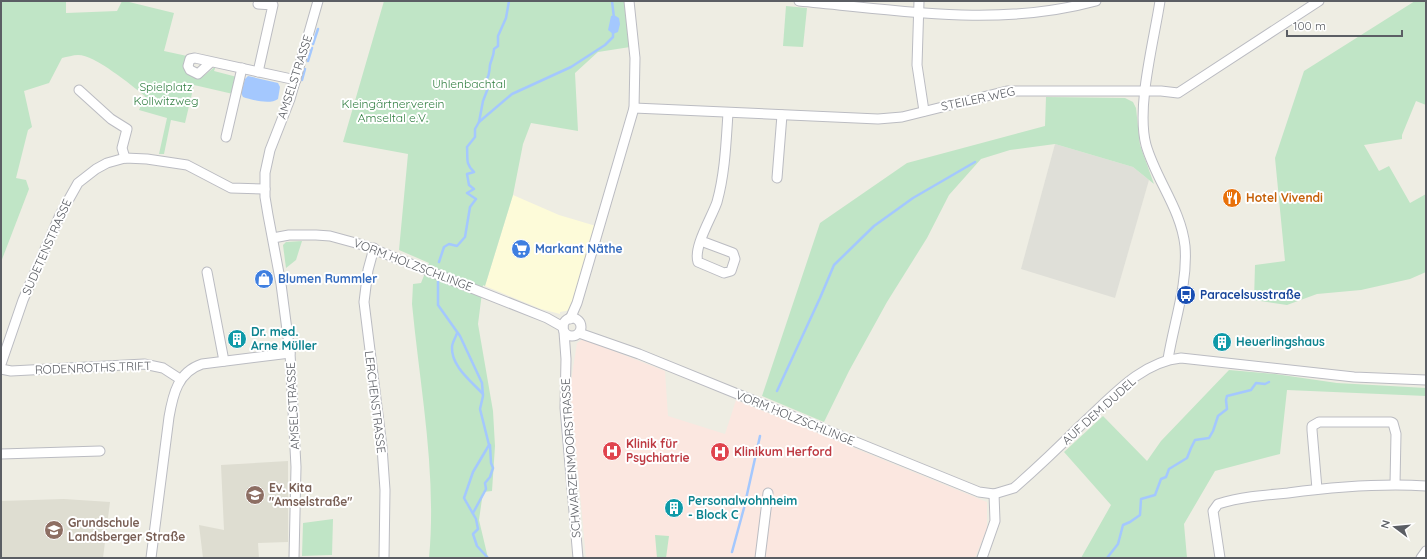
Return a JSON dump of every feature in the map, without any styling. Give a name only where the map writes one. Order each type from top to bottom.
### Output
[{"type":"street","name":"AMSELSTRASSE","points":[[294,558],[296,467],[290,353],[265,189],[268,155],[296,80],[318,1]]},
{"type":"street","name":"SCHWARZENMOORSTRASSE","points":[[578,558],[565,408],[566,359],[571,326],[577,303],[634,108],[635,58],[629,1]]},
{"type":"street","points":[[799,1],[919,13],[970,16],[1005,16],[1045,12],[1096,1]]},
{"type":"street","points":[[919,1],[917,65],[918,84],[924,111]]},
{"type":"street","points":[[1160,1],[1145,91],[1143,127],[1146,144],[1158,176],[1180,220],[1185,247],[1184,277],[1168,359]]},
{"type":"street","name":"STEILER WEG","points":[[634,108],[878,119],[902,117],[1007,91],[1145,91],[1178,93],[1184,91],[1318,1]]},
{"type":"street","points":[[258,4],[273,6],[258,72]]},
{"type":"street","points":[[210,62],[296,80]]},
{"type":"street","points":[[226,137],[242,68]]},
{"type":"street","points":[[79,90],[111,119],[127,129],[122,148],[125,158]]},
{"type":"street","points":[[701,241],[717,201],[725,159],[728,113]]},
{"type":"street","points":[[776,178],[782,115]]},
{"type":"street","name":"SUDETENSTRASSE","points":[[1,364],[31,280],[72,191],[78,183],[96,169],[107,163],[125,158],[181,163],[231,188],[265,189]]},
{"type":"street","name":"VORM HOLZSCHLINGE","points":[[273,238],[302,234],[330,236],[374,248],[547,318],[571,326],[597,338],[962,486],[985,494],[994,494]]},
{"type":"street","name":"LERCHENSTRASSE","points":[[374,248],[367,275],[364,302],[382,447],[385,490],[384,558]]},
{"type":"street","points":[[207,272],[224,361]]},
{"type":"street","points":[[151,558],[169,417],[176,388],[180,379],[190,369],[196,366],[290,353]]},
{"type":"street","name":"AUF DEM DUDEL","points":[[994,494],[1014,488],[1132,379],[1168,359],[1181,358],[1354,377],[1426,380]]},
{"type":"street","name":"RODENROTHS TRIFT","points":[[1,369],[11,371],[144,364],[163,368],[180,379]]},
{"type":"street","points":[[1318,489],[1312,426],[1319,422],[1393,423],[1396,434],[1395,484]]},
{"type":"street","points":[[1,454],[100,451]]},
{"type":"street","points":[[1220,558],[1213,511],[1218,504],[1269,495],[1318,489],[1395,484],[1426,486]]},
{"type":"street","points":[[760,558],[768,493]]},
{"type":"street","points":[[982,558],[995,521],[994,494]]},
{"type":"street","points":[[1421,558],[1426,551]]},
{"type":"shaded area","points":[[1055,144],[1133,167],[1149,180],[1115,298],[1021,269]]},
{"type":"shaded area","points":[[513,195],[559,215],[596,226],[571,310],[560,312],[560,314],[541,309],[485,286]]},
{"type":"shaded area","name":"Klinikum Herford","points":[[583,339],[665,371],[668,416],[725,434],[736,400],[987,502],[987,528],[975,558],[586,558],[570,387],[577,343]]},
{"type":"shaded area","name":"Ev. Kita \"Amselstraße\"","points":[[288,461],[288,542],[258,543],[259,558],[203,558],[199,525],[224,530],[221,465]]},
{"type":"shaded area","name":"Grundschule Landsberger Straße","points":[[64,499],[110,502],[103,558],[1,558],[1,501]]},
{"type":"green space","name":"Spielplatz Kollwitzweg","points":[[1,1],[66,1],[66,13],[117,11],[122,1],[125,1],[174,13],[164,51],[187,56],[185,69],[192,77],[201,78],[216,66],[214,71],[237,77],[233,94],[194,85],[185,123],[171,120],[164,154],[159,154],[167,118],[139,110],[145,96],[113,71],[94,60],[78,55],[62,58],[49,83],[24,91],[32,127],[28,130],[16,178],[26,180],[29,189],[1,262]]},
{"type":"green space","points":[[384,1],[625,1],[630,47],[598,52],[575,73],[578,131],[531,123],[523,144],[513,195],[485,286],[483,285],[478,324],[493,411],[495,446],[492,491],[483,492],[479,520],[488,558],[429,558],[431,494],[429,462],[412,304],[413,284],[421,283],[429,263],[399,250],[408,154],[343,142]]},
{"type":"green space","points":[[1415,1],[1426,1],[1426,105],[1416,101],[1402,135],[1402,139],[1364,145],[1379,171],[1389,166],[1410,203],[1426,194],[1426,272],[1410,279],[1361,290],[1317,294],[1287,305],[1254,300],[1255,265],[1285,261],[1275,158],[1304,71]]},
{"type":"green space","points":[[786,6],[807,8],[803,47],[783,46]]},
{"type":"green space","points":[[1046,97],[1125,98],[1133,102],[1136,108],[1140,145],[1154,184],[1133,167],[1055,144],[1010,150],[981,159],[949,195],[927,238],[887,302],[849,371],[824,422],[762,396],[820,223],[907,163],[1045,126]]},
{"type":"green space","points":[[302,241],[296,260],[286,268],[283,245],[286,242]]},
{"type":"green space","points":[[1229,370],[1275,374],[1337,383],[1426,388],[1426,396],[1287,390],[1280,454],[1215,471],[1184,524],[1187,558],[1081,558],[1111,505],[1064,452],[1103,416],[1147,461],[1161,441]]},
{"type":"green space","points":[[333,519],[332,555],[302,556],[303,523]]},
{"type":"green space","points":[[655,535],[669,536],[666,558],[657,558]]},
{"type":"water","points":[[614,15],[619,18],[620,24],[618,32],[613,34],[608,30],[611,16]]},
{"type":"water","points":[[248,76],[278,83],[280,87],[278,99],[275,101],[266,102],[243,97],[241,93],[245,79]]},
{"type":"waterway","points":[[439,262],[444,247],[449,244],[457,246],[465,237],[470,207],[476,199],[467,193],[474,189],[469,185],[467,174],[474,172],[468,163],[467,147],[475,137],[475,129],[479,122],[483,101],[488,88],[486,81],[489,75],[494,49],[498,46],[498,36],[506,18],[509,1]]},
{"type":"waterway","points":[[612,1],[614,18]]},
{"type":"waterway","points":[[313,44],[318,29]]},
{"type":"waterway","points":[[479,122],[512,94],[571,67],[605,45],[613,37],[613,31]]},
{"type":"waterway","points":[[308,61],[312,48]]},
{"type":"waterway","points":[[302,80],[305,69]]},
{"type":"waterway","points":[[777,391],[834,265],[874,226],[913,198],[975,162]]},
{"type":"waterway","points":[[438,281],[438,305],[460,336],[482,383],[483,396],[480,409],[489,445],[473,472],[464,498],[476,519],[478,529],[473,534],[477,546],[488,558]]},
{"type":"waterway","points":[[457,333],[452,347],[455,361],[463,373],[483,394]]},
{"type":"waterway","points":[[1107,558],[1118,544],[1123,525],[1140,515],[1141,499],[1155,495],[1161,479],[1166,477],[1169,469],[1187,458],[1195,440],[1209,438],[1218,416],[1227,409],[1227,396],[1251,390],[1256,383],[1265,384],[1269,382]]},
{"type":"waterway","points":[[732,552],[744,508],[760,436]]},
{"type":"waterway","points":[[473,513],[486,489],[485,483],[490,477],[493,468],[491,463],[490,445]]},
{"type":"place","name":"Hotel Vivendi","points":[[1232,198]]},
{"type":"place","name":"Markant Näthe","points":[[521,249]]},
{"type":"place","name":"Blumen Rummler","points":[[264,279]]},
{"type":"place","name":"Paracelsusstraße","points":[[1186,295]]},
{"type":"place","name":"Dr. med. Arne Müller","points":[[237,339]]},
{"type":"place","name":"Heuerlingshaus","points":[[1222,342]]},
{"type":"place","name":"Klinik für Psychiatrie","points":[[612,451]]},
{"type":"place","name":"Klinikum Herford","points":[[720,452]]},
{"type":"place","name":"Ev. Kita \"Amselstraße\"","points":[[255,495]]},
{"type":"place","name":"Personalwohnheim - Block C","points":[[674,508]]},
{"type":"place","name":"Grundschule Landsberger Straße","points":[[54,530]]},
{"type":"park label","name":"Uhlenbachtal","points":[[469,84]]},
{"type":"park label","name":"Kleingärtnerverein Amseltal e.V.","points":[[393,111]]}]
